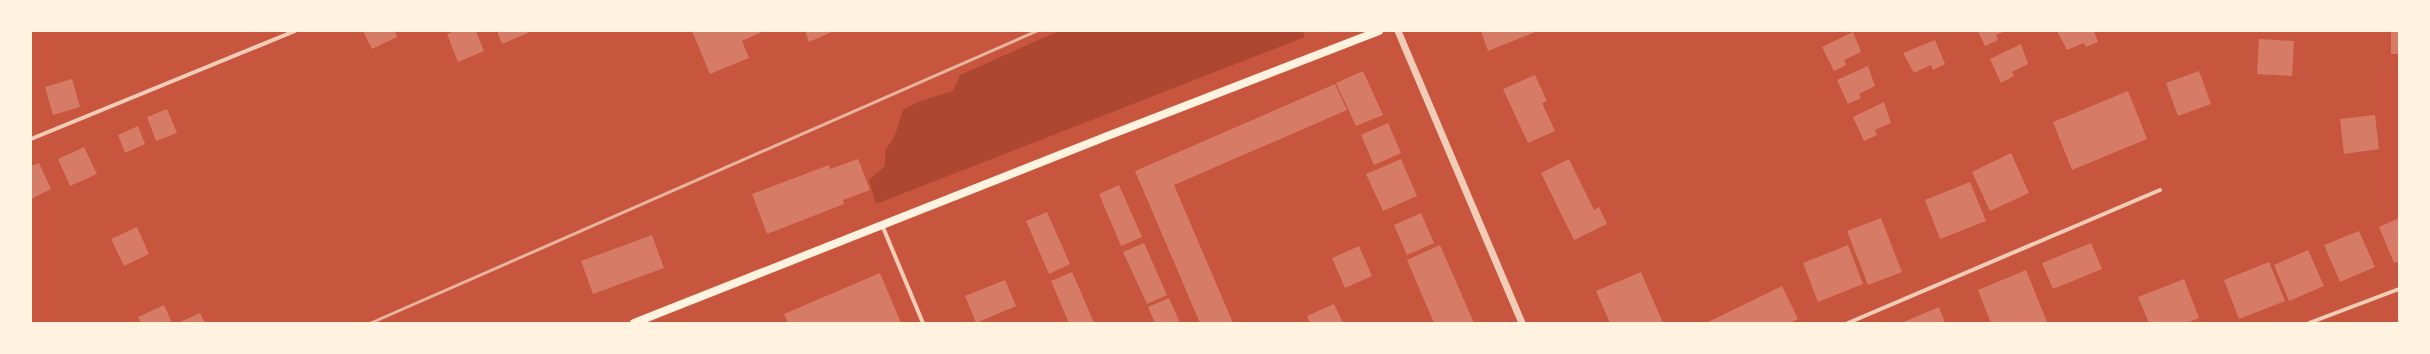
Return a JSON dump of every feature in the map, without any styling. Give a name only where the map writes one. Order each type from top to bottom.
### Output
[{"type":"main road","points":[[634,323],[1379,31]]},
{"type":"street","points":[[31,139],[295,31]]},
{"type":"street","points":[[1398,31],[1522,323]]},
{"type":"street","points":[[1848,323],[2160,190]]},
{"type":"street","points":[[882,225],[922,323]]},
{"type":"street","points":[[2309,323],[2399,289]]},
{"type":"shaded area","points":[[1059,31],[1303,31],[1305,37],[876,204],[869,180],[885,166],[885,151],[895,135],[903,110],[920,101],[953,91],[960,75]]},
{"type":"building","points":[[363,31],[395,31],[397,37],[372,49]]},
{"type":"building","points":[[455,31],[476,31],[484,51],[458,62],[447,34]]},
{"type":"building","points":[[497,31],[527,31],[528,33],[502,44]]},
{"type":"building","points":[[692,31],[764,31],[742,41],[749,58],[710,74]]},
{"type":"building","points":[[805,31],[834,31],[809,42]]},
{"type":"building","points":[[1481,31],[1538,31],[1488,51]]},
{"type":"building","points":[[1978,31],[2005,31],[1996,35],[1998,40],[1985,46]]},
{"type":"building","points":[[2057,31],[2094,31],[2098,42],[2086,47],[2084,43],[2067,50]]},
{"type":"building","points":[[2391,31],[2399,31],[2399,54],[2391,54]]},
{"type":"building","points":[[1853,32],[1861,52],[1844,60],[1846,65],[1834,71],[1822,47]]},
{"type":"building","points":[[2259,39],[2294,41],[2292,76],[2257,74]]},
{"type":"building","points":[[1935,40],[1945,64],[1933,70],[1931,65],[1914,73],[1903,53]]},
{"type":"building","points":[[2021,44],[2028,64],[2012,72],[2014,76],[2001,83],[1990,59]]},
{"type":"building","points":[[1868,66],[1875,86],[1859,94],[1861,98],[1848,104],[1837,80]]},
{"type":"building","points":[[1363,71],[1383,115],[1356,126],[1336,83]]},
{"type":"building","points":[[2199,71],[2211,104],[2178,116],[2166,83]]},
{"type":"building","points":[[1535,75],[1547,101],[1542,103],[1555,131],[1528,143],[1503,89]]},
{"type":"building","points":[[72,79],[80,107],[53,115],[45,87]]},
{"type":"building","points":[[1335,84],[1347,110],[1174,185],[1233,323],[1200,323],[1135,171]]},
{"type":"building","points":[[2128,91],[2147,139],[2072,170],[2053,122]]},
{"type":"building","points":[[1884,102],[1891,123],[1875,130],[1877,135],[1864,141],[1853,117]]},
{"type":"building","points":[[167,109],[177,133],[156,141],[147,117]]},
{"type":"building","points":[[2375,115],[2379,149],[2344,154],[2340,119]]},
{"type":"building","points":[[1388,123],[1401,153],[1374,165],[1361,135]]},
{"type":"building","points":[[138,126],[145,144],[125,153],[118,135]]},
{"type":"building","points":[[84,147],[97,174],[70,186],[58,159]]},
{"type":"building","points":[[2011,153],[2029,193],[1990,211],[1972,172]]},
{"type":"building","points":[[858,159],[870,190],[843,200],[844,204],[767,234],[752,194],[829,165],[830,169]]},
{"type":"building","points":[[1401,159],[1417,196],[1383,211],[1366,174]]},
{"type":"building","points":[[1569,159],[1594,210],[1599,207],[1607,224],[1574,240],[1541,173]]},
{"type":"building","points":[[39,163],[51,189],[31,199],[31,166]]},
{"type":"building","points":[[1970,182],[1986,221],[1940,239],[1925,200]]},
{"type":"building","points":[[1119,185],[1142,237],[1121,246],[1099,194]]},
{"type":"building","points":[[1047,212],[1070,264],[1049,274],[1026,221]]},
{"type":"building","points":[[1421,213],[1434,243],[1407,255],[1394,225]]},
{"type":"building","points":[[1881,218],[1902,272],[1868,285],[1847,231]]},
{"type":"building","points":[[2399,218],[2399,261],[2394,263],[2379,227]]},
{"type":"building","points":[[137,227],[149,254],[124,266],[111,239]]},
{"type":"building","points":[[2359,231],[2375,267],[2340,282],[2324,245]]},
{"type":"building","points":[[652,235],[664,268],[593,294],[581,261]]},
{"type":"building","points":[[1144,243],[1167,295],[1147,304],[1123,252]]},
{"type":"building","points":[[2091,243],[2102,269],[2053,289],[2042,263]]},
{"type":"building","points":[[1440,245],[1474,323],[1434,323],[1407,260]]},
{"type":"building","points":[[1848,245],[1863,284],[1818,302],[1803,263]]},
{"type":"building","points":[[1359,246],[1372,276],[1345,288],[1332,258]]},
{"type":"building","points":[[2308,250],[2324,286],[2289,301],[2274,265]]},
{"type":"building","points":[[2269,262],[2285,301],[2239,319],[2224,280]]},
{"type":"building","points":[[2026,270],[2047,322],[1991,323],[1978,290]]},
{"type":"building","points":[[1072,272],[1094,323],[1069,323],[1051,281]]},
{"type":"building","points":[[1641,272],[1663,323],[1610,323],[1596,291]]},
{"type":"building","points":[[880,273],[901,323],[788,323],[784,314]]},
{"type":"building","points":[[2184,279],[2199,318],[2187,323],[2149,323],[2138,297]]},
{"type":"building","points":[[1005,280],[1016,306],[976,323],[965,296]]},
{"type":"building","points":[[1782,286],[1798,319],[1790,323],[1706,323]]},
{"type":"building","points":[[1169,298],[1180,323],[1155,323],[1148,307]]},
{"type":"building","points":[[1334,304],[1343,323],[1310,323],[1307,316]]},
{"type":"building","points":[[164,305],[172,323],[141,323],[138,317]]},
{"type":"building","points":[[1939,307],[1945,323],[1901,323]]},
{"type":"building","points":[[200,313],[205,323],[178,323]]},
{"type":"railway","points":[[371,323],[1037,31]]}]
